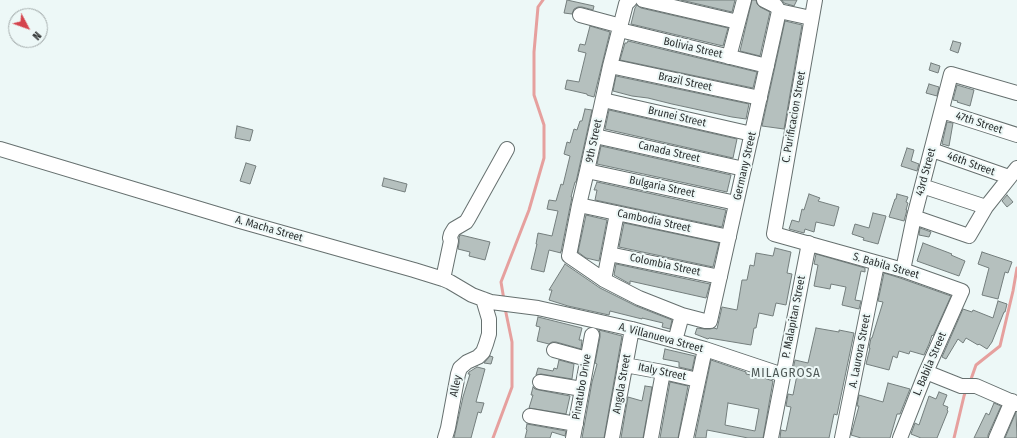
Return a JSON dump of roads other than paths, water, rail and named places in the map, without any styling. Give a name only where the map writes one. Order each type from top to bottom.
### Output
[{"type":"street","name":"9th Street","points":[[604,280],[569,256],[610,66],[626,4],[630,0]]},
{"type":"street","points":[[643,0],[738,22]]},
{"type":"street","points":[[729,57],[744,0]]},
{"type":"street","points":[[764,0],[776,6],[779,11],[811,18]]},
{"type":"street","name":"C. Purificacion Street","points":[[774,234],[815,0]]},
{"type":"street","name":"Germany Street","points":[[682,315],[710,321],[779,11]]},
{"type":"street","points":[[580,15],[620,28]]},
{"type":"street","name":"Bolivia Street","points":[[620,28],[675,44],[767,66]]},
{"type":"street","name":"Brazil Street","points":[[610,66],[760,98]]},
{"type":"street","name":"43rd Street","points":[[903,270],[914,217],[951,74],[1017,93]]},
{"type":"street","name":"Brunei Street","points":[[603,100],[752,134]]},
{"type":"street","name":"47th Street","points":[[942,111],[1017,135]]},
{"type":"street","name":"Canada Street","points":[[595,136],[744,169]]},
{"type":"street","name":"A. Macha Street","points":[[0,149],[240,221],[414,270],[443,279],[472,295],[487,300],[538,308]]},
{"type":"street","points":[[443,279],[451,241],[451,234],[454,229],[466,222],[468,219],[507,149]]},
{"type":"street","name":"46th Street","points":[[932,150],[1013,173]]},
{"type":"street","name":"Bulgaria Street","points":[[587,171],[736,203]]},
{"type":"street","points":[[914,217],[969,236],[986,207],[1013,173]]},
{"type":"street","points":[[922,186],[986,207]]},
{"type":"street","name":"Cambodia Street","points":[[579,205],[729,236]]},
{"type":"street","points":[[617,213],[604,280],[639,298],[682,315],[675,341]]},
{"type":"street","name":"S. Babila Street","points":[[774,234],[877,264],[903,270],[962,291]]},
{"type":"street","name":"P. Malapitan Street","points":[[771,438],[809,243]]},
{"type":"street","name":"Colombia Street","points":[[609,254],[720,277]]},
{"type":"street","name":"A. Laurora Street","points":[[842,438],[877,264]]},
{"type":"street","name":"L. Babila Street","points":[[900,438],[926,372],[962,291]]},
{"type":"street","name":"Alley","points":[[445,438],[460,368],[467,362],[478,357],[486,344],[489,334],[487,300]]},
{"type":"street","name":"A. Villanueva Street","points":[[538,308],[632,329],[705,349],[783,375]]},
{"type":"street","name":"Angola Street","points":[[612,438],[632,329]]},
{"type":"street","name":"Pinatubo Drive","points":[[573,438],[592,335]]},
{"type":"street","points":[[686,438],[705,349]]},
{"type":"street","points":[[554,350],[587,359]]},
{"type":"street","name":"Italy Street","points":[[625,365],[698,380]]},
{"type":"street","points":[[651,438],[663,372]]},
{"type":"street","points":[[926,372],[961,386],[976,386],[1015,403],[996,438]]},
{"type":"street","points":[[540,382],[582,389]]},
{"type":"street","points":[[530,416],[576,424]]},
{"type":"waterway","points":[[504,300],[501,282],[529,210],[544,158],[544,125],[534,95],[534,52],[538,7],[543,0]]},
{"type":"waterway","points":[[970,382],[976,365],[1000,346],[1017,268]]},
{"type":"waterway","points":[[493,438],[512,387],[512,342],[505,308]]},
{"type":"waterway","points":[[954,438],[966,390]]},
{"type":"district","name":"MILAGROSA","points":[[786,373]]}]
